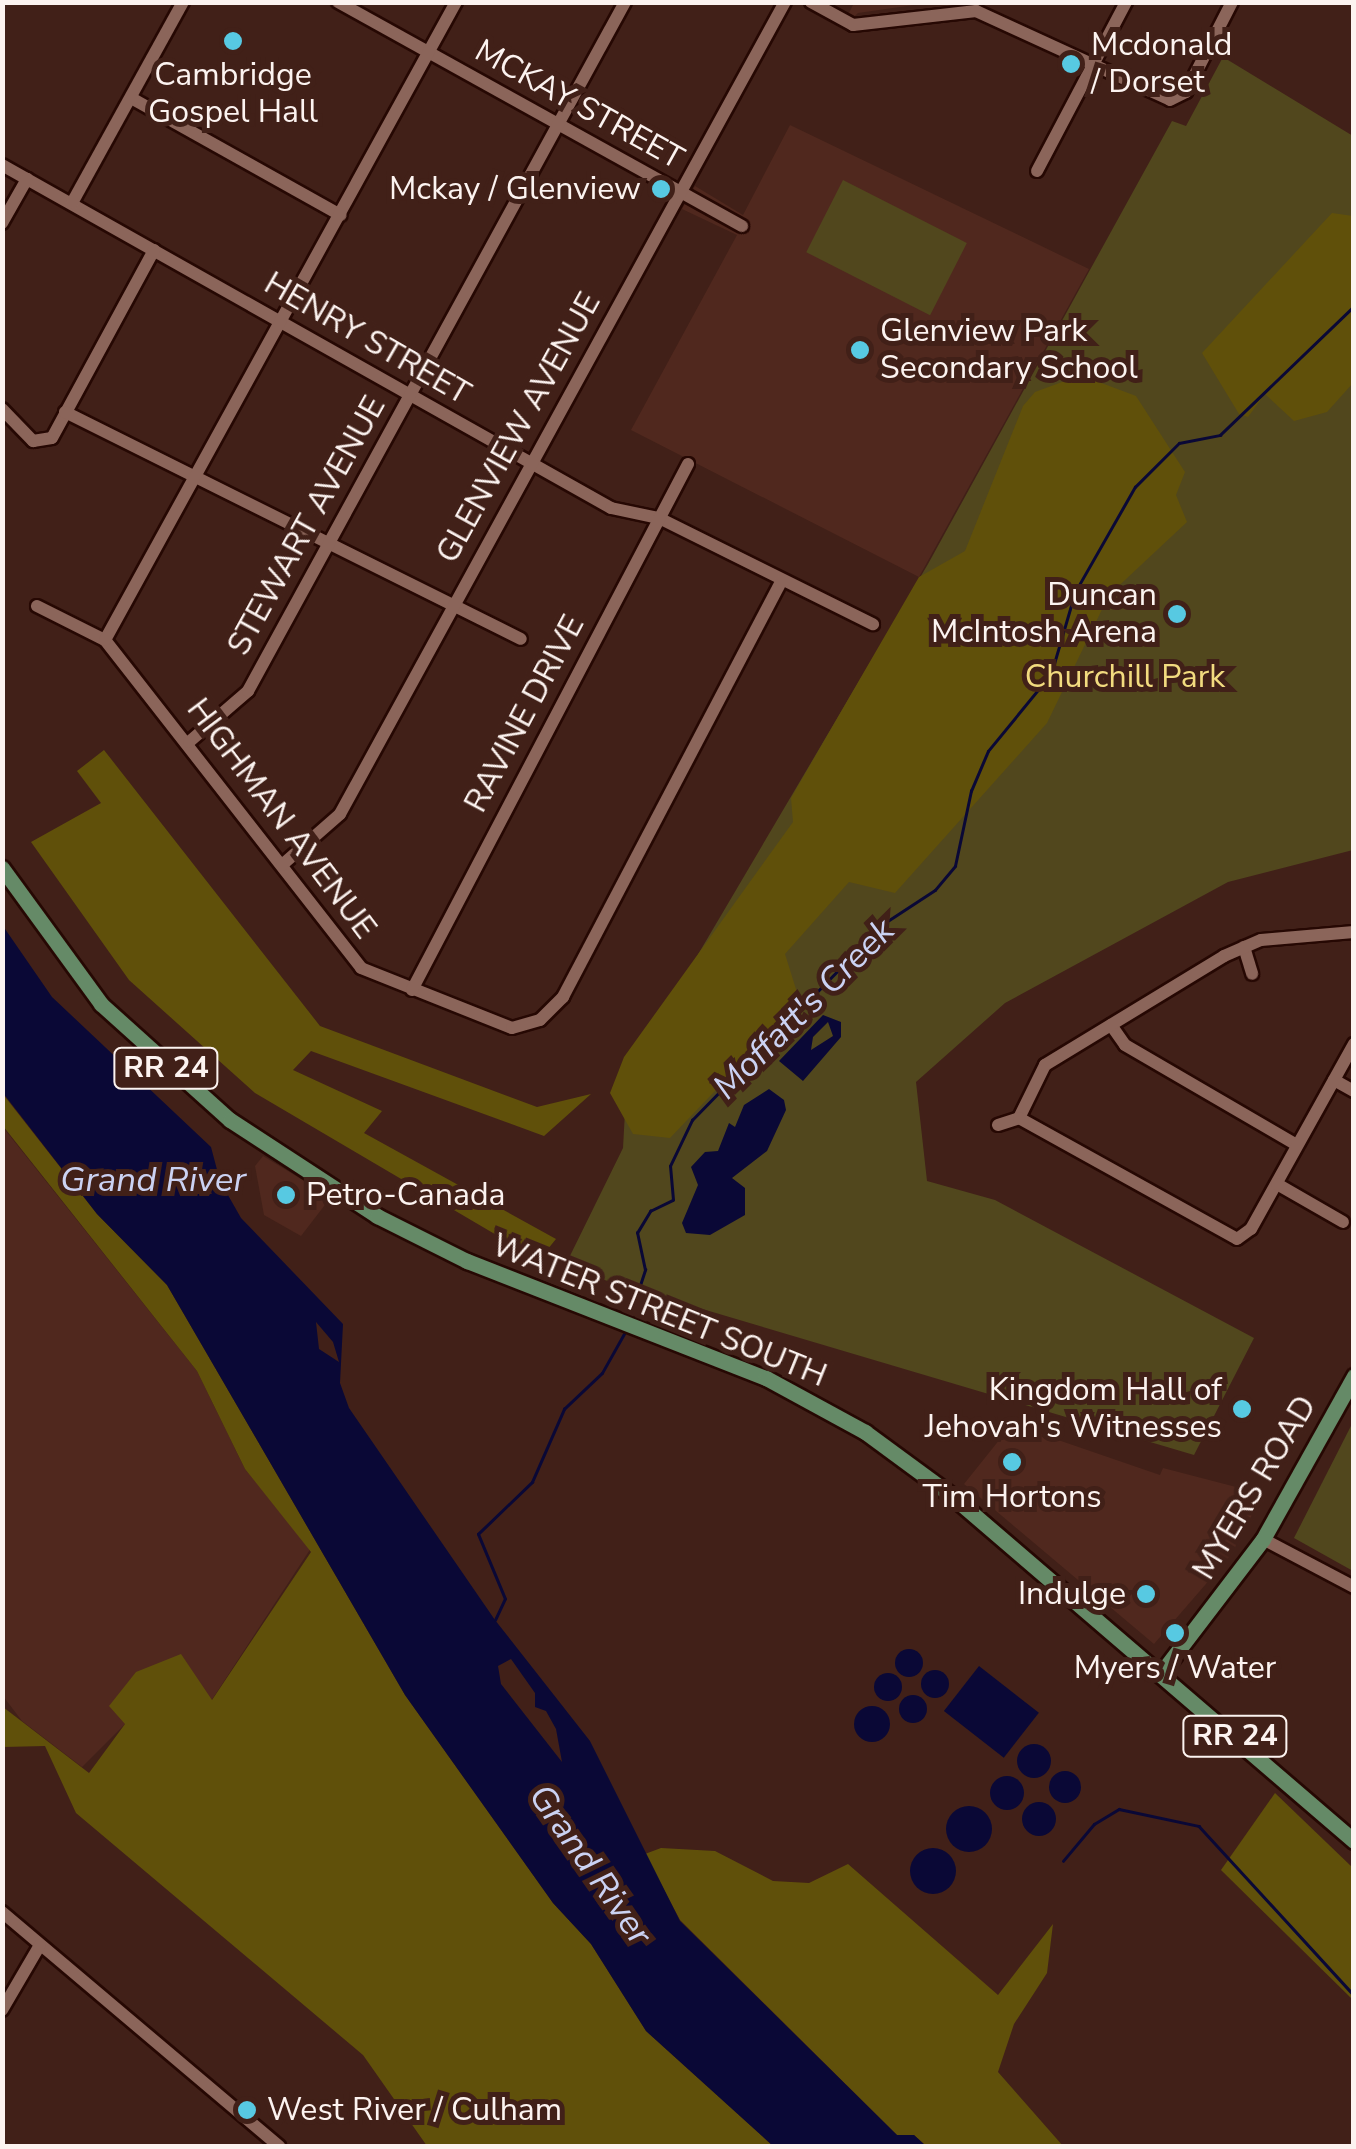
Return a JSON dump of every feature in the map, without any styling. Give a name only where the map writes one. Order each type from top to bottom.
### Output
[{"type":"main road","name":"WATER STREET SOUTH","points":[[2,868],[102,1004],[163,1066],[230,1120],[377,1216],[530,1290],[766,1378],[866,1432],[952,1496],[1354,1841]]},
{"type":"main road","name":"MYERS ROAD","points":[[1161,1673],[1263,1539],[1354,1376]]},
{"type":"street","points":[[72,203],[183,2]]},
{"type":"street","name":"MCKAY STREET","points":[[338,2],[742,226]]},
{"type":"street","points":[[105,640],[456,2]]},
{"type":"street","name":"STEWART AVENUE","points":[[190,742],[248,691],[625,2]]},
{"type":"street","name":"GLENVIEW AVENUE","points":[[282,865],[340,814],[785,2]]},
{"type":"street","points":[[810,2],[853,25],[976,10],[1162,100],[1178,98],[1232,2]]},
{"type":"street","points":[[1037,172],[1126,2]]},
{"type":"street","points":[[131,98],[340,215]]},
{"type":"street","name":"HENRY STREET","points":[[2,164],[611,508],[659,518],[873,624]]},
{"type":"street","points":[[2,223],[28,179]]},
{"type":"street","points":[[2,409],[40,443],[52,438],[154,250]]},
{"type":"street","points":[[65,412],[522,639]]},
{"type":"street","name":"RAVINE DRIVE","points":[[412,990],[688,464]]},
{"type":"street","name":"HIGHMAN AVENUE","points":[[37,606],[105,640],[190,742],[361,968],[506,1027],[534,1023],[556,1008],[782,580]]},
{"type":"street","points":[[1020,1118],[1022,1100],[1045,1066],[1244,947],[1354,932]]},
{"type":"street","points":[[1244,947],[1252,974]]},
{"type":"street","points":[[1111,1025],[1125,1045],[1297,1145]]},
{"type":"street","points":[[998,1125],[1020,1118],[1237,1240],[1276,1184],[1354,1044]]},
{"type":"street","points":[[1334,1080],[1354,1091]]},
{"type":"street","points":[[1276,1184],[1343,1222]]},
{"type":"street","points":[[1263,1539],[1354,1587]]},
{"type":"street","points":[[2,1912],[279,2146]]},
{"type":"street","points":[[2,2010],[40,1944]]},
{"type":"street","points":[[250,2146],[259,2130]]},
{"type":"shaded area","points":[[854,3],[928,3],[858,13],[841,29]]},
{"type":"shaded area","name":"Glenview Park Secondary School","points":[[790,125],[1089,269],[919,577],[631,430],[737,235],[682,209],[695,186],[743,215]]},
{"type":"shaded area","points":[[1332,213],[1353,216],[1353,383],[1327,412],[1294,421],[1265,394],[1248,417],[1239,414],[1202,353]]},
{"type":"shaded area","points":[[1096,381],[1136,396],[1185,472],[1176,495],[1187,522],[1109,595],[1047,723],[895,893],[849,882],[785,954],[800,1002],[670,1138],[633,1134],[610,1093],[624,1057],[793,822],[791,798],[919,577],[965,551],[1023,406],[1035,392],[1062,382]]},
{"type":"shaded area","points":[[104,750],[320,1026],[537,1107],[591,1094],[544,1136],[311,1051],[293,1070],[382,1111],[364,1133],[556,1239],[539,1260],[255,1093],[129,980],[31,842],[101,803],[77,771]]},
{"type":"shaded area","points":[[2,1093],[97,1214],[167,1285],[405,1695],[553,1903],[591,1944],[646,2031],[773,2146],[427,2146],[363,2055],[76,1813],[45,1746],[3,1747],[3,1707],[89,1773],[125,1724],[109,1706],[136,1672],[181,1654],[212,1700],[311,1552],[245,1469],[197,1371],[3,1126]]},
{"type":"shaded area","points":[[2,1126],[197,1371],[245,1469],[311,1548],[211,1701],[125,1724],[82,1767],[22,1721],[3,1696]]},
{"type":"shaded area","points":[[263,1156],[331,1197],[301,1236],[264,1215],[255,1166]]},
{"type":"shaded area","points":[[1012,1424],[1160,1475],[1163,1468],[1263,1494],[1231,1555],[1154,1644],[964,1484]]},
{"type":"shaded area","points":[[1275,1793],[1353,1868],[1353,2000],[1221,1870]]},
{"type":"shaded area","points":[[661,1848],[715,1851],[773,1881],[809,1883],[848,1864],[998,1995],[1053,1924],[1047,1973],[1014,2024],[998,2072],[1063,2146],[926,2146],[914,2135],[897,2135],[680,1920],[645,1854]]},
{"type":"green space","name":"Churchill Park","points":[[1223,57],[1353,136],[1353,850],[1228,882],[1005,1003],[916,1082],[927,1181],[995,1200],[1254,1338],[1194,1455],[564,1268],[623,1148],[627,1075],[928,564],[1172,121],[1186,126]]},
{"type":"green space","points":[[843,180],[967,243],[930,315],[806,252]]},
{"type":"green space","points":[[1353,1422],[1353,1571],[1294,1538]]},
{"type":"water","name":"Grand River","points":[[3,926],[52,997],[211,1147],[220,1181],[241,1218],[343,1324],[340,1383],[349,1408],[495,1620],[590,1741],[680,1921],[897,2135],[914,2135],[926,2146],[773,2146],[646,2031],[591,1944],[553,1903],[405,1695],[167,1285],[97,1214],[3,1093]],"holes":[[[316,1322],[333,1342],[339,1362],[319,1349]],[[511,1659],[535,1693],[535,1707],[546,1711],[556,1729],[562,1762],[501,1684],[498,1666]]]},
{"type":"water","points":[[823,1015],[841,1022],[841,1037],[803,1081],[779,1061]],"holes":[[[828,1022],[833,1036],[811,1050],[813,1037]]]},
{"type":"water","points":[[769,1089],[784,1100],[786,1110],[767,1151],[732,1178],[745,1188],[745,1215],[710,1235],[686,1233],[682,1223],[698,1185],[691,1167],[705,1152],[718,1151],[729,1123],[735,1127],[744,1105]]},
{"type":"water","points":[[909,1649],[919,1653],[923,1663],[919,1673],[909,1677],[899,1673],[895,1663],[899,1653]]},
{"type":"water","points":[[979,1666],[1039,1713],[1004,1758],[944,1711]]},
{"type":"water","points":[[935,1670],[945,1674],[949,1684],[945,1694],[935,1698],[925,1694],[921,1684],[925,1674]]},
{"type":"water","points":[[888,1673],[898,1677],[902,1687],[898,1697],[888,1701],[878,1697],[874,1687],[878,1677]]},
{"type":"water","points":[[913,1695],[923,1699],[927,1709],[923,1719],[913,1723],[903,1719],[899,1709],[903,1699]]},
{"type":"water","points":[[872,1706],[885,1711],[890,1724],[885,1737],[872,1742],[859,1737],[854,1724],[859,1711]]},
{"type":"water","points":[[1034,1744],[1046,1749],[1051,1761],[1046,1773],[1034,1778],[1022,1773],[1017,1761],[1022,1749]]},
{"type":"water","points":[[1065,1771],[1077,1775],[1081,1787],[1077,1799],[1065,1803],[1053,1799],[1049,1787],[1053,1775]]},
{"type":"water","points":[[1007,1776],[1019,1781],[1024,1793],[1019,1805],[1007,1810],[995,1805],[990,1793],[995,1781]]},
{"type":"water","points":[[1039,1802],[1051,1807],[1056,1819],[1051,1831],[1039,1836],[1027,1831],[1022,1819],[1027,1807]]},
{"type":"water","points":[[969,1806],[985,1813],[992,1829],[985,1845],[969,1852],[953,1845],[946,1829],[953,1813]]},
{"type":"water","points":[[933,1848],[949,1855],[956,1871],[949,1887],[933,1894],[917,1887],[910,1871],[917,1855]]},
{"type":"waterway","name":"Moffatt's Creek","points":[[629,1319],[645,1270],[637,1233],[650,1211],[673,1200],[670,1166],[692,1120],[883,924],[935,890],[955,866],[971,791],[988,751],[1051,674],[1075,592],[1135,487],[1179,443],[1220,435],[1354,306]]},
{"type":"waterway","name":"Moffatt's Creek","points":[[495,1620],[505,1599],[478,1534],[532,1482],[564,1409],[602,1373],[625,1332]]},
{"type":"waterway","points":[[1063,1861],[1094,1824],[1119,1809],[1199,1826],[1354,1995]]},
{"type":"place","name":"Cambridge Gospel Hall","points":[[233,41]]},
{"type":"place","name":"Mcdonald / Dorset","points":[[1071,64]]},
{"type":"place","name":"Mckay / Glenview","points":[[661,189]]},
{"type":"place","name":"Glenview Park Secondary School","points":[[860,350]]},
{"type":"place","name":"Duncan McIntosh Arena","points":[[1177,614]]},
{"type":"place","name":"Petro-Canada","points":[[286,1195]]},
{"type":"place","name":"Kingdom Hall of Jehovah's Witnesses","points":[[1242,1409]]},
{"type":"place","name":"Tim Hortons","points":[[1012,1462]]},
{"type":"place","name":"Indulge","points":[[1146,1594]]},
{"type":"place","name":"Myers / Water","points":[[1175,1633]]},
{"type":"place","name":"West River / Culham","points":[[247,2110]]}]
